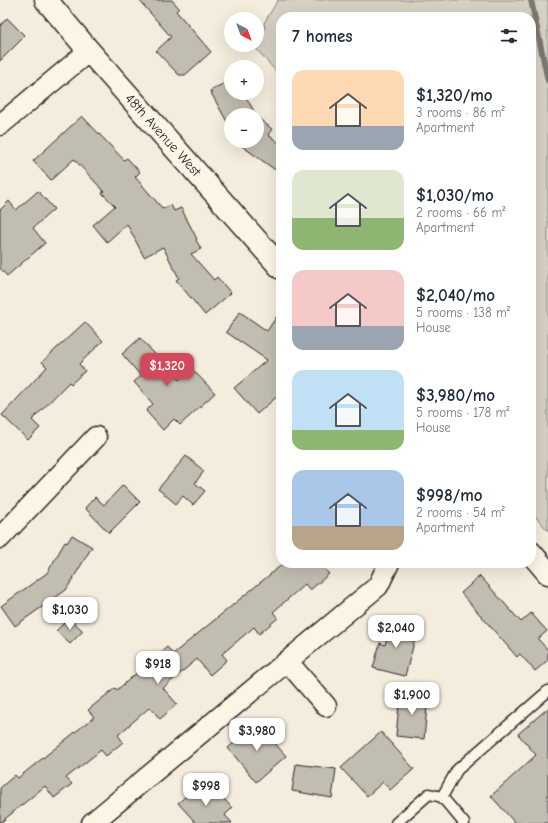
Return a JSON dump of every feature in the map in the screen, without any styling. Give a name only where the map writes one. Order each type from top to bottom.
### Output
[{"type":"main road","name":"48th Avenue West","points":[[46,0],[89,51],[276,262]]},
{"type":"main road","points":[[536,559],[548,573]]},
{"type":"street","points":[[0,126],[89,51]]},
{"type":"street","points":[[0,538],[96,437]]},
{"type":"street","points":[[92,823],[113,817],[287,661],[378,586],[387,568]]},
{"type":"street","points":[[287,661],[326,706]]},
{"type":"lane","points":[[442,797],[457,770],[548,691]]},
{"type":"lane","points":[[396,823],[429,794],[442,797],[464,823]]},
{"type":"shaded area","points":[[278,0],[548,0],[548,531],[536,517],[536,12],[276,12],[276,71],[259,52],[264,52],[264,23]]},
{"type":"building","points":[[139,0],[172,0],[179,8],[176,11],[211,52],[185,75],[179,75],[156,51],[171,37]]},
{"type":"building","points":[[7,18],[25,36],[0,61],[0,26]]},
{"type":"building","points":[[224,83],[224,100],[248,100],[252,108],[224,108],[224,116],[210,91]]},
{"type":"building","points":[[82,116],[124,160],[127,158],[140,172],[135,177],[163,209],[171,205],[174,211],[181,208],[201,249],[191,254],[214,280],[217,277],[231,293],[205,315],[176,280],[179,278],[163,247],[144,257],[127,224],[107,242],[93,225],[115,206],[102,193],[104,192],[74,159],[51,180],[33,161]]},
{"type":"building","points":[[264,123],[272,129],[268,135],[276,141],[276,170],[245,148],[264,148]]},
{"type":"building","points":[[38,191],[54,209],[33,228],[45,243],[7,276],[0,268],[0,210],[9,201],[16,210]]},
{"type":"building","points":[[240,312],[267,331],[276,318],[276,397],[257,414],[234,388],[267,360],[226,332]]},
{"type":"building","points":[[85,322],[103,341],[79,364],[85,371],[71,384],[69,382],[32,420],[40,428],[28,440],[2,415],[47,367],[42,362]]},
{"type":"building","points":[[140,338],[179,380],[191,368],[215,393],[180,425],[174,419],[163,430],[146,411],[153,404],[134,382],[141,376],[122,354]]},
{"type":"building","points":[[186,456],[204,471],[195,483],[205,491],[193,505],[183,496],[176,504],[158,489]]},
{"type":"building","points":[[123,485],[140,502],[109,533],[85,508],[95,497],[104,505]]},
{"type":"building","points":[[72,535],[92,547],[66,590],[15,626],[1,606],[47,573],[65,542],[67,543]]},
{"type":"building","points":[[278,568],[324,568],[329,574],[310,590],[305,584],[273,612],[278,618],[259,634],[254,627],[222,654],[227,660],[210,675],[197,659],[163,688],[177,704],[160,719],[150,707],[118,735],[123,742],[106,756],[101,750],[66,778],[72,784],[54,798],[45,786],[0,823],[0,788],[15,775],[18,778],[94,717],[88,710],[115,688],[117,690],[167,647],[173,654]]},
{"type":"building","points":[[480,576],[521,622],[531,613],[547,631],[538,639],[548,650],[548,660],[535,671],[520,654],[517,657],[461,593]]},
{"type":"building","points":[[69,618],[83,631],[70,644],[56,631]]},
{"type":"building","points":[[392,621],[418,628],[405,676],[373,668],[380,643],[385,645]]},
{"type":"building","points":[[400,693],[428,696],[424,739],[396,736]]},
{"type":"building","points":[[548,708],[548,823],[515,823],[491,796],[536,755],[518,734]]},
{"type":"building","points":[[257,723],[286,756],[256,782],[228,748]]},
{"type":"building","points":[[381,732],[414,769],[390,790],[383,782],[367,796],[341,768]]},
{"type":"building","points":[[296,764],[336,769],[332,798],[292,791]]},
{"type":"building","points":[[200,784],[212,798],[218,792],[232,808],[225,815],[232,823],[196,823],[178,803]]},
{"type":"waterway","points":[[531,0],[534,12]]},
{"type":"waterway","points":[[536,24],[548,81]]}]
